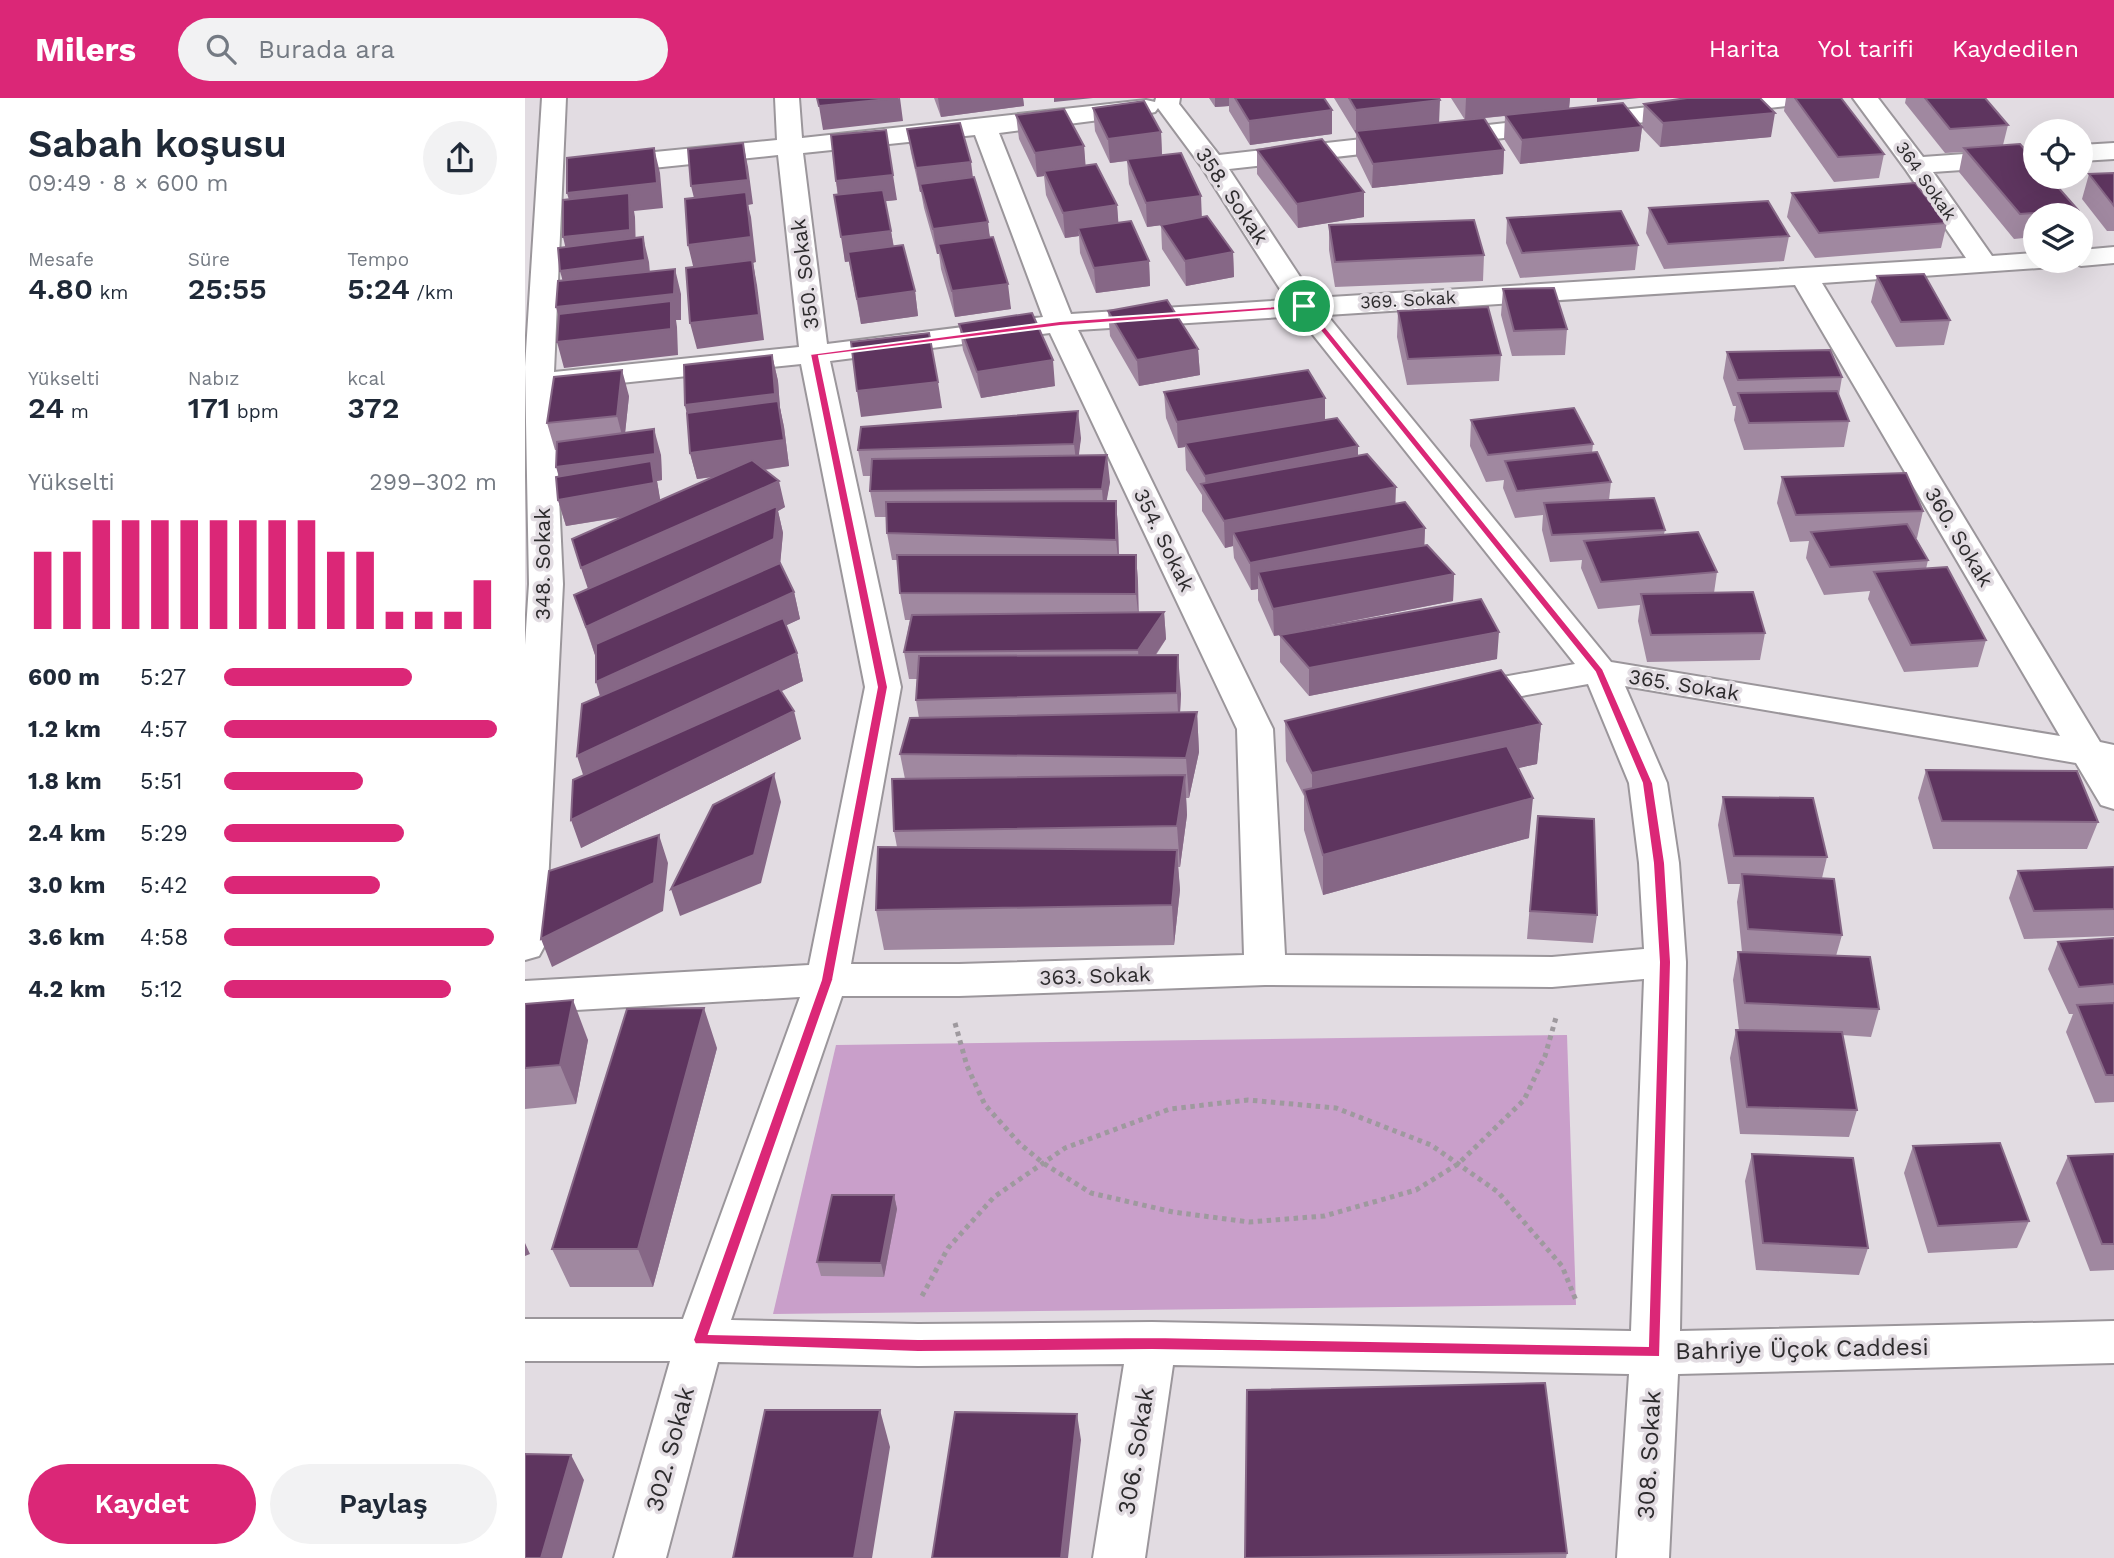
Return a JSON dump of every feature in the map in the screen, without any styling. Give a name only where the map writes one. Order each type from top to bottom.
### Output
[{"type":"street","name":"348. Sokak","points":[[525,945],[546,583],[532,383],[538,172],[554,98]]},
{"type":"street","name":"350. Sokak","points":[[700,1340],[827,980],[883,687],[814,354],[790,148],[787,98]]},
{"type":"street","points":[[1212,163],[1795,98]]},
{"type":"street","name":"364 Sokak","points":[[1865,98],[1916,165],[1985,265]]},
{"type":"street","points":[[538,172],[984,127],[1168,101]]},
{"type":"street","name":"358. Sokak","points":[[1168,101],[1212,163],[1304,306],[1599,671],[1648,783],[1659,863],[1665,962],[1655,1353]]},
{"type":"street","name":"354. Sokak","points":[[984,127],[1060,323],[1269,727],[1265,970]]},
{"type":"street","points":[[2093,152],[2114,151]]},
{"type":"street","points":[[1916,165],[2023,158]]},
{"type":"street","points":[[2093,257],[2114,255]]},
{"type":"street","name":"369. Sokak","points":[[532,383],[814,354],[1060,323],[2023,262]]},
{"type":"street","name":"360. Sokak","points":[[1804,277],[2101,755],[2114,796]]},
{"type":"street","name":"365. Sokak","points":[[1434,699],[1599,671],[2101,755]]},
{"type":"street","name":"363. Sokak","points":[[525,997],[827,980],[959,980],[1265,970],[1552,972],[1665,962]]},
{"type":"street","name":"Bahriye Üçok Caddesi","points":[[525,1340],[700,1340],[918,1345],[1152,1343],[1655,1353],[2114,1342]]},
{"type":"street","name":"302. Sokak","points":[[640,1558],[700,1340]]},
{"type":"street","name":"306. Sokak","points":[[1119,1558],[1152,1343]]},
{"type":"street","name":"308. Sokak","points":[[1643,1558],[1655,1353]]},
{"type":"path","points":[[959,980],[955,1027],[967,1066],[985,1105],[1020,1144],[1043,1163],[1091,1193],[1173,1212],[1248,1222],[1324,1216],[1416,1190],[1458,1164],[1524,1100],[1545,1056],[1557,1013],[1552,972]]},
{"type":"path","points":[[918,1345],[921,1299],[947,1248],[994,1196],[1065,1148],[1170,1109],[1248,1100],[1336,1108],[1431,1145],[1498,1192],[1562,1266],[1597,1352]]},
{"type":"shaded area","points":[[1567,1035],[1576,1305],[773,1314],[836,1045]]},
{"type":"building","points":[[817,98],[898,98],[819,106]]},
{"type":"building","points":[[1235,98],[1324,98],[1332,110],[1249,121]]},
{"type":"building","points":[[1349,98],[1439,98],[1440,100],[1356,110]]},
{"type":"building","points":[[1687,98],[1760,98],[1775,113],[1663,123],[1644,104]]},
{"type":"building","points":[[1795,98],[1841,98],[1884,154],[1838,157]]},
{"type":"building","points":[[1925,98],[1985,98],[2008,125],[1950,129]]},
{"type":"building","points":[[1144,101],[1161,132],[1108,139],[1093,108]]},
{"type":"building","points":[[1623,103],[1642,127],[1522,140],[1505,115]]},
{"type":"building","points":[[1064,109],[1084,146],[1035,153],[1016,115]]},
{"type":"building","points":[[1484,118],[1504,150],[1373,164],[1356,131]]},
{"type":"building","points":[[960,123],[971,162],[916,168],[907,129]]},
{"type":"building","points":[[886,130],[893,175],[836,181],[831,135]]},
{"type":"building","points":[[1322,139],[1364,192],[1297,204],[1257,150]]},
{"type":"building","points":[[743,143],[748,180],[691,186],[688,149]]},
{"type":"building","points":[[2020,144],[2023,147],[2023,189],[2060,189],[2072,203],[2023,203],[2023,214],[2020,214],[1964,148]]},
{"type":"building","points":[[654,148],[657,183],[567,193],[567,158]]},
{"type":"building","points":[[1181,153],[1201,196],[1146,203],[1127,159]]},
{"type":"building","points":[[1096,164],[1117,205],[1063,213],[1044,171]]},
{"type":"building","points":[[2114,173],[2114,206],[2093,179],[2093,174]]},
{"type":"building","points":[[974,177],[988,222],[933,229],[920,184]]},
{"type":"building","points":[[1915,183],[1947,223],[1819,233],[1792,193]]},
{"type":"building","points":[[883,190],[891,231],[841,237],[834,195]]},
{"type":"building","points":[[746,192],[751,237],[688,245],[685,199]]},
{"type":"building","points":[[629,193],[630,230],[563,237],[563,200]]},
{"type":"building","points":[[1768,201],[1789,236],[1668,244],[1649,208]]},
{"type":"building","points":[[1621,211],[1638,245],[1522,253],[1507,218]]},
{"type":"building","points":[[1207,216],[1233,252],[1185,261],[1161,225]]},
{"type":"building","points":[[1474,220],[1484,255],[1335,262],[1329,225]]},
{"type":"building","points":[[1131,221],[1149,261],[1094,268],[1078,228]]},
{"type":"building","points":[[643,237],[645,260],[560,271],[558,248]]},
{"type":"building","points":[[993,237],[1008,284],[952,291],[938,244]]},
{"type":"building","points":[[903,245],[915,291],[857,299],[848,252]]},
{"type":"building","points":[[752,260],[759,315],[690,323],[686,268]]},
{"type":"building","points":[[675,269],[674,294],[556,307],[558,281]]},
{"type":"building","points":[[1924,274],[1950,320],[1901,322],[1877,276]]},
{"type":"building","points":[[1554,288],[1567,329],[1514,331],[1503,289]]},
{"type":"building","points":[[1167,300],[1198,349],[1137,360],[1108,311]]},
{"type":"building","points":[[671,301],[671,329],[557,342],[559,314]]},
{"type":"building","points":[[1488,307],[1501,355],[1408,359],[1398,311]]},
{"type":"building","points":[[1032,313],[1053,360],[977,372],[959,324]]},
{"type":"building","points":[[929,333],[938,382],[857,391],[851,342]]},
{"type":"building","points":[[1830,350],[1842,377],[1738,380],[1727,352]]},
{"type":"building","points":[[772,355],[775,394],[685,405],[684,365]]},
{"type":"building","points":[[622,370],[617,416],[547,423],[554,377]]},
{"type":"building","points":[[1308,370],[1325,398],[1177,422],[1164,392]]},
{"type":"building","points":[[1837,391],[1849,421],[1749,423],[1738,393]]},
{"type":"building","points":[[778,401],[784,440],[690,453],[687,413]]},
{"type":"building","points":[[1574,408],[1593,444],[1488,455],[1471,420]]},
{"type":"building","points":[[1078,411],[1074,444],[858,450],[861,427]]},
{"type":"building","points":[[1337,418],[1358,446],[1205,476],[1185,443]]},
{"type":"building","points":[[654,429],[655,454],[556,467],[557,442]]},
{"type":"building","points":[[1597,452],[1611,482],[1517,491],[1505,461]]},
{"type":"building","points":[[1367,454],[1396,487],[1224,521],[1201,484]]},
{"type":"building","points":[[1107,455],[1102,489],[870,491],[872,459]]},
{"type":"building","points":[[752,460],[779,481],[581,568],[572,539]]},
{"type":"building","points":[[651,461],[654,483],[558,500],[556,477]]},
{"type":"building","points":[[1906,473],[1923,511],[1796,515],[1782,477]]},
{"type":"building","points":[[1654,498],[1665,530],[1552,535],[1544,503]]},
{"type":"building","points":[[1116,501],[1116,540],[887,533],[886,502]]},
{"type":"building","points":[[1405,502],[1425,528],[1250,563],[1233,532]]},
{"type":"building","points":[[777,506],[774,539],[586,627],[574,595]]},
{"type":"building","points":[[1907,524],[1928,560],[1830,567],[1811,532]]},
{"type":"building","points":[[1698,532],[1717,572],[1601,582],[1584,541]]},
{"type":"building","points":[[1427,545],[1454,574],[1273,609],[1258,572]]},
{"type":"building","points":[[897,555],[1136,555],[1136,594],[900,593]]},
{"type":"building","points":[[780,563],[794,592],[596,682],[596,644]]},
{"type":"building","points":[[1947,567],[1986,640],[1911,645],[1874,572]]},
{"type":"building","points":[[1753,592],[1765,633],[1651,635],[1641,594]]},
{"type":"building","points":[[1481,599],[1499,632],[1309,668],[1280,635]]},
{"type":"building","points":[[1164,612],[1138,650],[904,652],[912,615]]},
{"type":"building","points":[[783,618],[797,653],[577,756],[582,704]]},
{"type":"building","points":[[1178,655],[1177,693],[916,700],[919,656]]},
{"type":"building","points":[[1501,670],[1541,724],[1312,773],[1285,721]]},
{"type":"building","points":[[779,688],[794,711],[571,820],[573,780]]},
{"type":"building","points":[[1197,712],[1186,758],[900,754],[910,718]]},
{"type":"building","points":[[1507,746],[1533,798],[1323,855],[1304,790]]},
{"type":"building","points":[[1926,770],[2077,771],[2098,822],[1942,821]]},
{"type":"building","points":[[774,774],[754,855],[671,889],[713,805]]},
{"type":"building","points":[[1185,775],[1177,826],[894,831],[892,779]]},
{"type":"building","points":[[1723,797],[1813,798],[1827,857],[1734,856]]},
{"type":"building","points":[[1538,816],[1594,819],[1597,915],[1530,911]]},
{"type":"building","points":[[659,835],[654,883],[541,939],[549,871]]},
{"type":"building","points":[[878,847],[1177,850],[1172,905],[876,910]]},
{"type":"building","points":[[2114,867],[2114,909],[2034,911],[2018,871]]},
{"type":"building","points":[[1742,874],[1834,879],[1842,935],[1748,929]]},
{"type":"building","points":[[2114,938],[2114,984],[2079,987],[2058,942]]},
{"type":"building","points":[[1738,952],[1870,957],[1879,1009],[1745,1003]]},
{"type":"building","points":[[573,1000],[560,1065],[525,1068],[525,1004]]},
{"type":"building","points":[[2114,1003],[2114,1075],[2106,1075],[2077,1005]]},
{"type":"building","points":[[704,1008],[638,1249],[552,1249],[627,1009]]},
{"type":"building","points":[[1736,1030],[1842,1032],[1857,1110],[1747,1107]]},
{"type":"building","points":[[2000,1143],[2029,1221],[1938,1226],[1913,1146]]},
{"type":"building","points":[[1752,1154],[1853,1158],[1868,1248],[1763,1243]]},
{"type":"building","points":[[2114,1154],[2114,1244],[2102,1244],[2068,1156]]},
{"type":"building","points":[[832,1195],[894,1195],[881,1263],[817,1262]]},
{"type":"building","points":[[1545,1383],[1567,1553],[1245,1558],[1247,1390]]},
{"type":"building","points":[[765,1410],[880,1410],[854,1558],[733,1558]]},
{"type":"building","points":[[955,1412],[1077,1414],[1061,1558],[932,1558]]},
{"type":"building","points":[[525,1454],[571,1455],[541,1558],[525,1558]]},
{"type":"route","points":[[1304,306],[1599,671],[1648,783],[1659,863],[1665,962],[1655,1353],[1152,1343],[918,1345],[700,1340],[827,980],[883,687],[814,354],[1060,323],[1304,306]]}]
